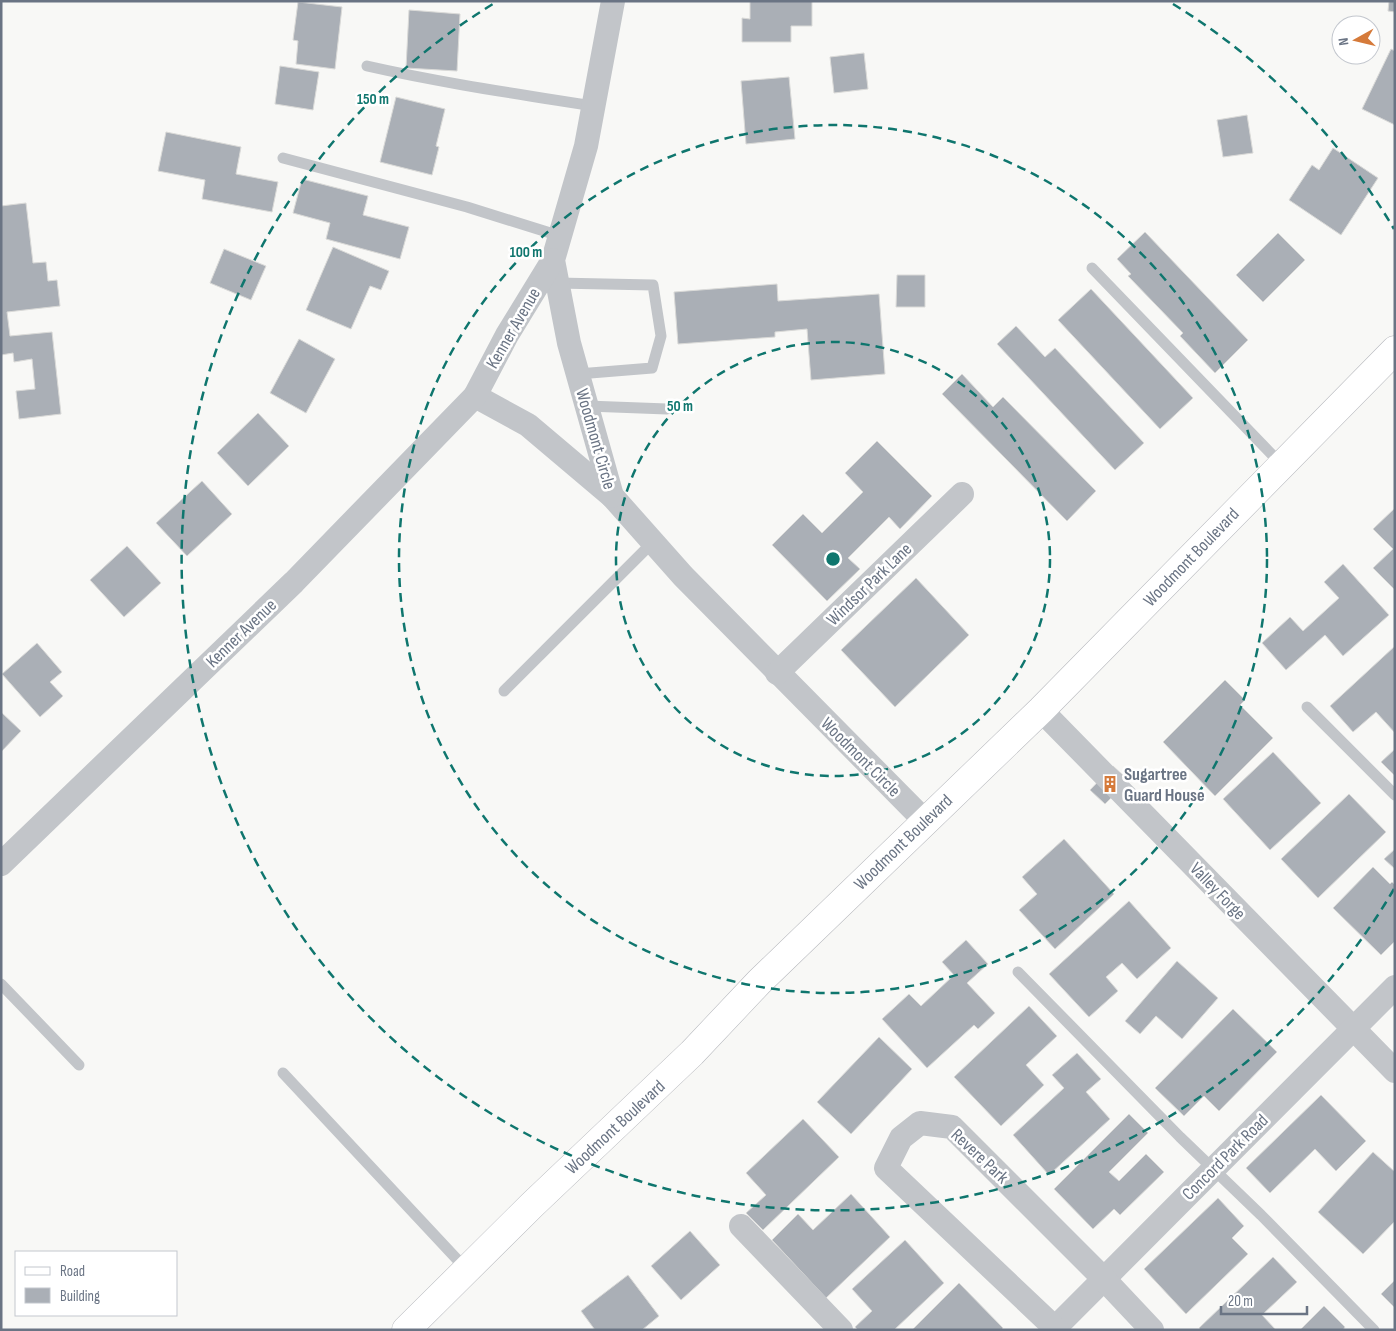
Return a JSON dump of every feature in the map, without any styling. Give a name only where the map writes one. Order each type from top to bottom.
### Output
[{"type":"main road","name":"Woodmont Boulevard","points":[[406,1330],[539,1199],[692,1053],[759,982],[1041,710],[1395,350]]},
{"type":"street","name":"Woodmont Circle","points":[[613,1],[586,146],[560,236],[555,272],[569,344],[612,496],[683,576],[925,821]]},
{"type":"street","name":"Kenner Avenue","points":[[1,864],[294,582],[474,396],[507,335],[555,272]]},
{"type":"street","points":[[474,396],[528,425],[612,496]]},
{"type":"street","name":"Windsor Park Lane","points":[[777,673],[962,494]]},
{"type":"street","name":"Valley Forge","points":[[1041,710],[1395,1071]]},
{"type":"street","name":"Concord Park Road","points":[[1055,1329],[1395,987]]},
{"type":"street","name":"Revere Park","points":[[1055,1329],[886,1168],[901,1138],[920,1123],[952,1127],[1104,1279],[1152,1330]]},
{"type":"street","points":[[741,1226],[841,1330]]},
{"type":"lane","points":[[367,66],[440,81],[593,106]]},
{"type":"lane","points":[[282,158],[467,207],[560,236]]},
{"type":"lane","points":[[1092,268],[1282,465]]},
{"type":"lane","points":[[555,272],[653,285],[661,336],[652,368],[578,374]]},
{"type":"lane","points":[[587,406],[667,409]]},
{"type":"lane","points":[[504,691],[653,542]]},
{"type":"lane","points":[[1307,707],[1395,795]]},
{"type":"lane","points":[[1018,972],[1374,1330]]},
{"type":"lane","points":[[1,984],[79,1065]]},
{"type":"lane","points":[[283,1072],[466,1270]]},
{"type":"building","points":[[750,1],[812,1],[812,26],[791,26],[791,42],[742,42],[742,18],[750,19]]},
{"type":"building","points":[[1389,1],[1395,1],[1395,12],[1388,11]]},
{"type":"building","points":[[298,2],[342,7],[335,69],[296,64],[298,41],[293,40]]},
{"type":"building","points":[[409,10],[460,14],[457,71],[406,68]]},
{"type":"building","points":[[1391,49],[1395,51],[1395,125],[1362,109]]},
{"type":"building","points":[[864,53],[868,89],[834,93],[830,57]]},
{"type":"building","points":[[280,66],[319,72],[313,110],[275,104]]},
{"type":"building","points":[[789,77],[795,139],[746,144],[741,81]]},
{"type":"building","points":[[396,97],[445,109],[436,146],[439,147],[432,175],[380,162]]},
{"type":"building","points":[[1247,115],[1253,153],[1223,157],[1217,120]]},
{"type":"building","points":[[166,132],[241,147],[236,174],[278,182],[272,212],[202,199],[205,180],[158,171]]},
{"type":"building","points":[[1333,148],[1378,178],[1341,235],[1289,200],[1312,165],[1319,170]]},
{"type":"building","points":[[302,179],[368,196],[363,215],[409,227],[400,259],[326,239],[330,223],[293,213]]},
{"type":"building","points":[[26,203],[33,263],[46,262],[48,281],[57,280],[60,306],[7,312],[10,336],[52,332],[61,414],[19,419],[16,391],[35,389],[32,359],[14,362],[13,353],[1,355],[1,206]]},
{"type":"building","points":[[1145,232],[1248,340],[1215,373],[1180,336],[1183,333],[1128,276],[1131,274],[1117,259]]},
{"type":"building","points":[[1278,233],[1305,260],[1263,302],[1236,275]]},
{"type":"building","points":[[333,247],[389,271],[381,290],[370,286],[351,329],[306,310]]},
{"type":"building","points":[[224,249],[266,266],[251,300],[210,283]]},
{"type":"building","points":[[897,275],[925,275],[925,307],[896,307]]},
{"type":"building","points":[[777,284],[778,301],[879,294],[885,374],[811,380],[807,329],[775,332],[775,337],[678,344],[674,292]]},
{"type":"building","points":[[1091,289],[1193,398],[1160,429],[1058,320]]},
{"type":"building","points":[[1016,326],[1045,357],[1055,348],[1144,443],[1115,470],[997,344]]},
{"type":"building","points":[[299,339],[335,359],[306,413],[270,393]]},
{"type":"building","points":[[962,374],[993,407],[1003,397],[1096,491],[1067,521],[942,394]]},
{"type":"building","points":[[258,413],[289,446],[248,486],[217,453]]},
{"type":"building","points":[[877,441],[932,496],[900,529],[889,517],[848,558],[860,569],[827,601],[772,545],[803,514],[822,533],[863,492],[845,473]]},
{"type":"building","points":[[202,481],[232,514],[187,556],[156,523]]},
{"type":"building","points":[[1395,508],[1395,590],[1373,568],[1393,549],[1373,529]]},
{"type":"building","points":[[127,546],[161,583],[124,617],[90,580]]},
{"type":"building","points":[[1343,564],[1389,615],[1343,656],[1325,635],[1286,670],[1262,643],[1290,617],[1303,631],[1339,598],[1324,582]]},
{"type":"building","points":[[916,578],[969,635],[895,707],[841,650]]},
{"type":"building","points":[[37,643],[62,672],[50,682],[63,696],[40,717],[2,674]]},
{"type":"building","points":[[1395,646],[1395,733],[1376,712],[1353,732],[1330,706]]},
{"type":"building","points":[[1225,680],[1245,700],[1240,705],[1273,738],[1215,796],[1163,742]]},
{"type":"building","points":[[1,712],[21,731],[1,752]]},
{"type":"building","points":[[1395,749],[1395,776],[1381,762]]},
{"type":"building","points":[[1273,752],[1321,803],[1270,850],[1223,799]]},
{"type":"building","name":"Sugartree Guard House","points":[[1113,766],[1127,779],[1105,804],[1090,790]]},
{"type":"building","points":[[1349,794],[1386,832],[1318,898],[1281,859]]},
{"type":"building","points":[[1064,839],[1114,894],[1055,949],[1019,910],[1037,894],[1022,877]]},
{"type":"building","points":[[1395,849],[1395,869],[1384,859]]},
{"type":"building","points":[[1373,867],[1390,884],[1392,882],[1395,885],[1395,941],[1381,955],[1333,908]]},
{"type":"building","points":[[1129,901],[1171,948],[1137,979],[1122,963],[1106,977],[1118,991],[1089,1017],[1049,974]]},
{"type":"building","points":[[966,940],[988,964],[967,983],[995,1013],[978,1029],[974,1025],[927,1068],[882,1019],[909,994],[921,1006],[954,975],[942,962]]},
{"type":"building","points":[[1177,961],[1218,998],[1182,1039],[1156,1016],[1140,1034],[1125,1021]]},
{"type":"building","points":[[1029,1006],[1057,1036],[1026,1065],[1044,1085],[1001,1126],[954,1077]]},
{"type":"building","points":[[1233,1009],[1277,1052],[1219,1111],[1204,1096],[1184,1116],[1155,1088]]},
{"type":"building","points":[[879,1037],[912,1069],[851,1134],[817,1102]]},
{"type":"building","points":[[1077,1053],[1101,1079],[1086,1092],[1110,1119],[1049,1175],[1013,1135],[1064,1088],[1052,1075]]},
{"type":"building","points":[[1321,1095],[1366,1141],[1336,1171],[1315,1149],[1270,1193],[1246,1168]]},
{"type":"building","points":[[1129,1114],[1148,1133],[1109,1172],[1119,1181],[1146,1154],[1164,1172],[1120,1215],[1114,1209],[1093,1229],[1054,1189]]},
{"type":"building","points":[[803,1119],[839,1157],[763,1230],[746,1213],[766,1195],[746,1173]]},
{"type":"building","points":[[1373,1152],[1395,1172],[1395,1221],[1363,1254],[1318,1212]]},
{"type":"building","points":[[851,1194],[890,1237],[826,1298],[772,1240],[798,1214],[813,1230]]},
{"type":"building","points":[[1218,1198],[1244,1226],[1232,1238],[1248,1254],[1186,1314],[1144,1269]]},
{"type":"building","points":[[690,1231],[720,1265],[681,1300],[651,1266]]},
{"type":"building","points":[[905,1240],[944,1283],[894,1330],[858,1330],[855,1327],[872,1311],[852,1289]]},
{"type":"building","points":[[1273,1257],[1297,1282],[1262,1315],[1276,1330],[1201,1330],[1199,1328]]},
{"type":"building","points":[[628,1275],[659,1316],[642,1330],[595,1330],[581,1311]]},
{"type":"building","points":[[1395,1280],[1395,1308],[1381,1294]]},
{"type":"building","points":[[959,1283],[1003,1328],[1001,1330],[912,1330]]},
{"type":"building","points":[[1324,1306],[1345,1327],[1343,1330],[1300,1330]]},
{"type":"place","name":"Sugartree Guard House","points":[[1110,784]]}]
